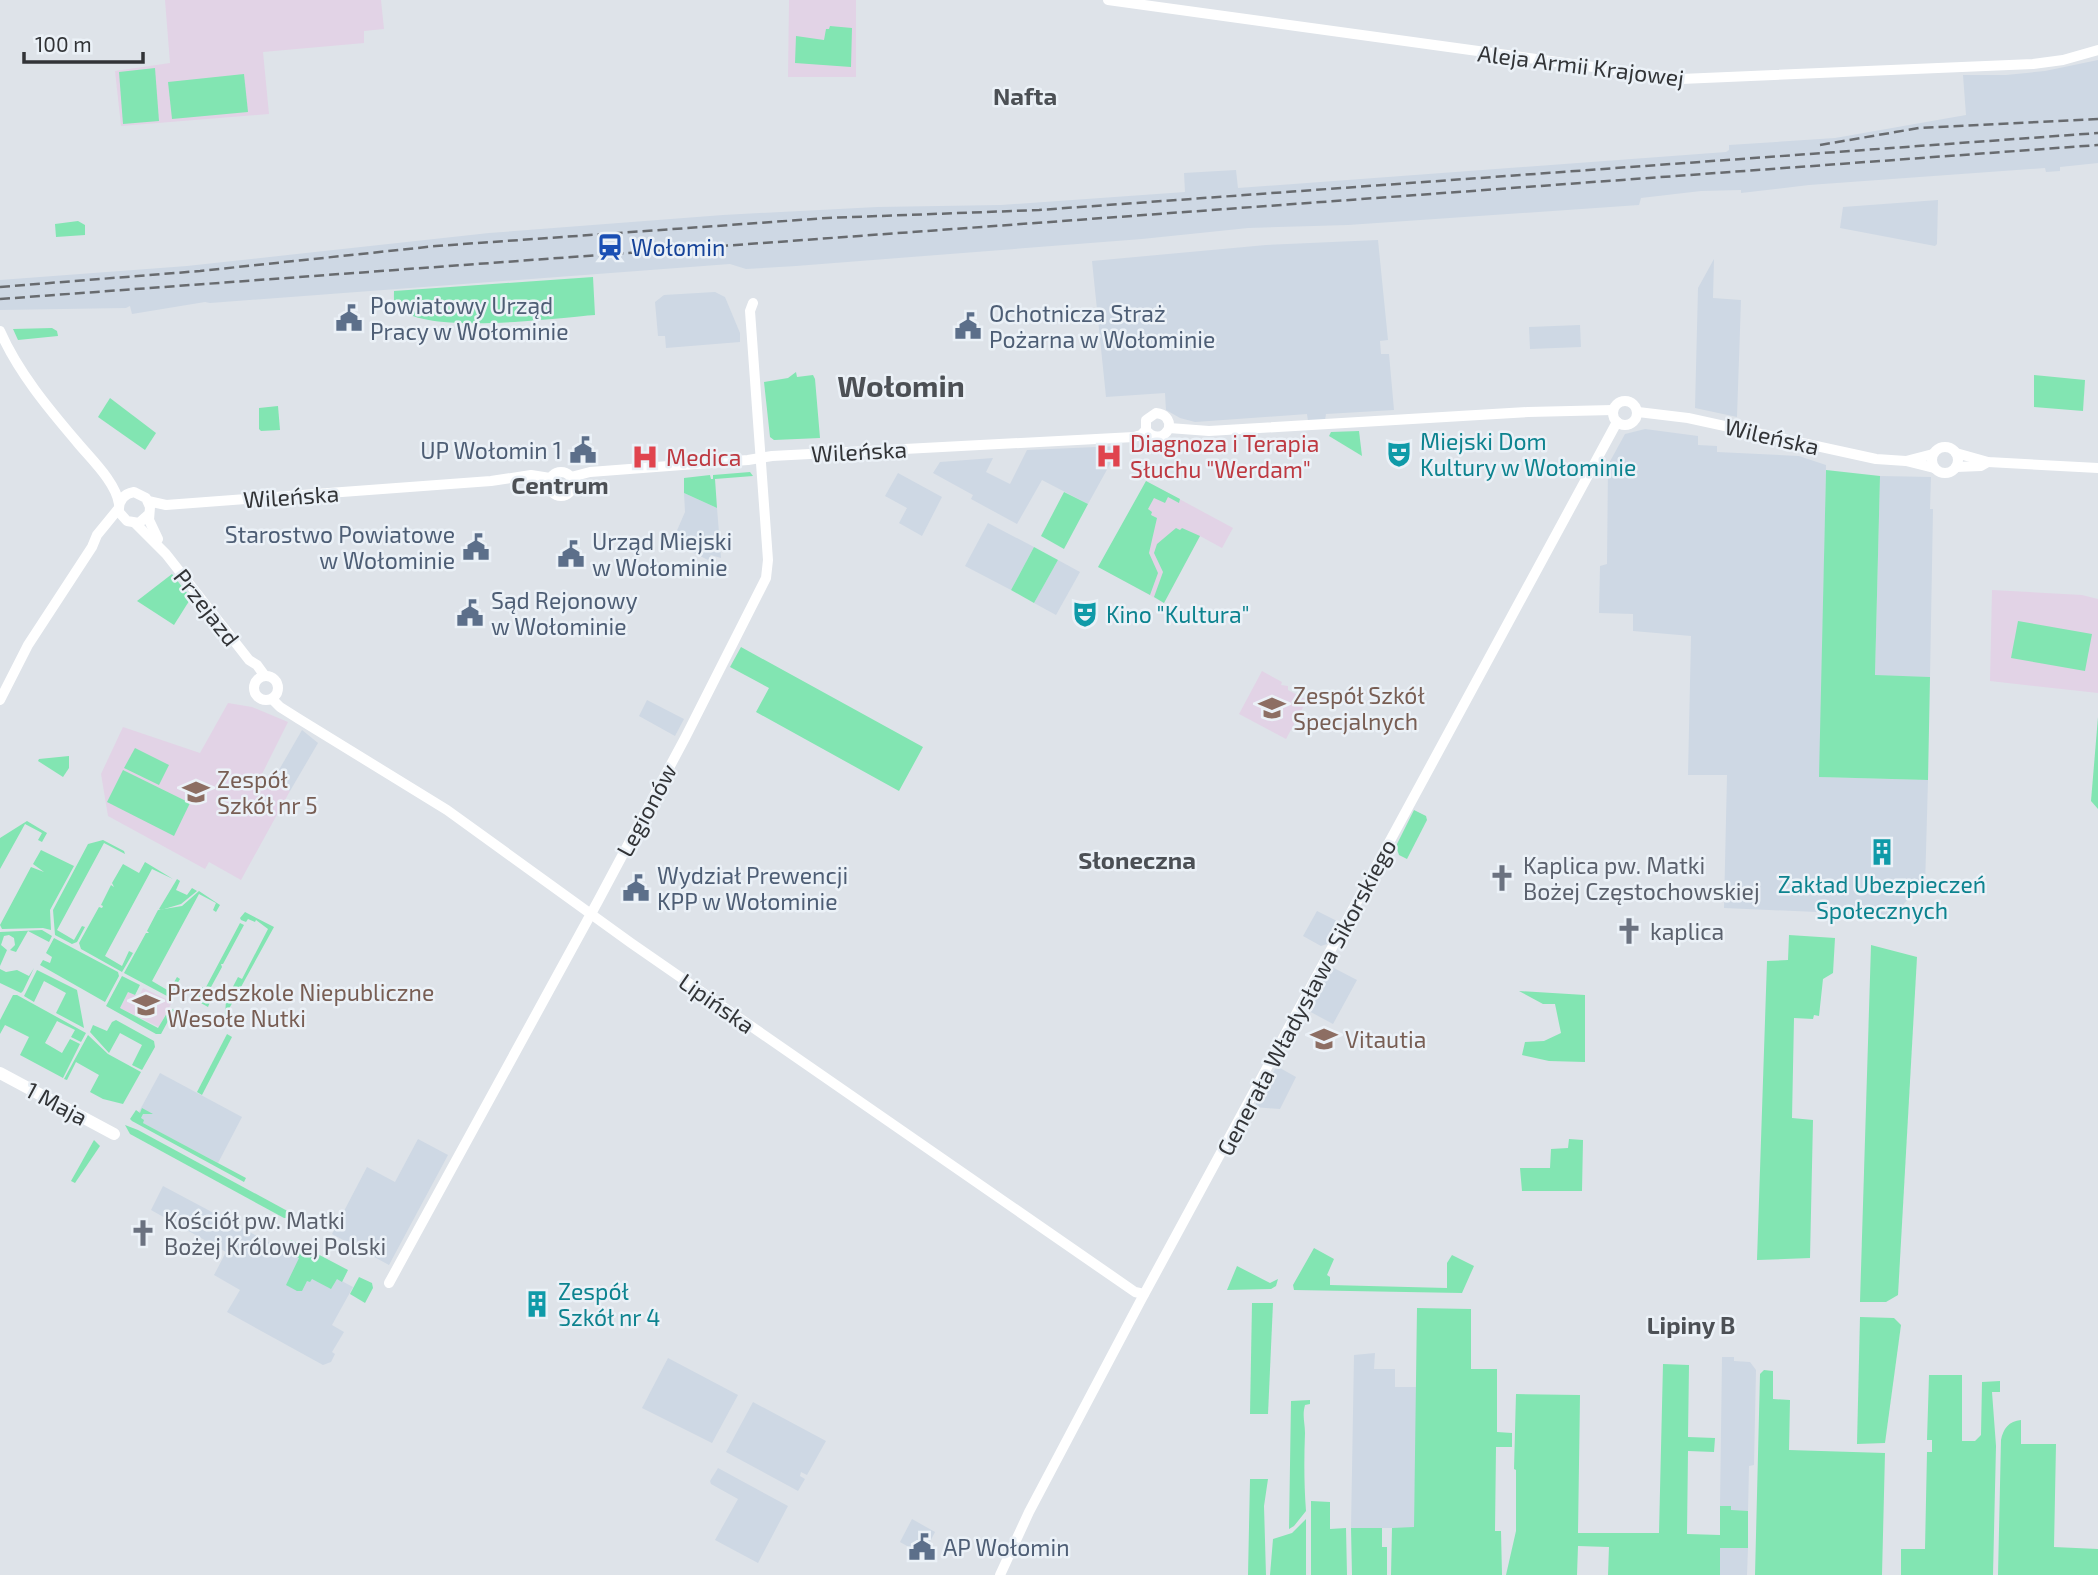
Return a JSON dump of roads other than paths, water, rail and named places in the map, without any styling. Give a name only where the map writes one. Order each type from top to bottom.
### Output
[{"type":"main road","name":"1 Maja","points":[[0,1073],[114,1134]]},
{"type":"street","name":"Aleja Armii Krajowej","points":[[1108,0],[1681,79],[2033,64],[2063,60],[2098,50]]},
{"type":"street","name":"Legionów","points":[[389,1283],[590,914],[762,590],[768,561],[750,312],[753,303]]},
{"type":"street","points":[[2,336],[33,387],[97,464],[117,495],[121,515],[131,522]]},
{"type":"street","points":[[1626,400],[1634,404],[1638,412],[1635,421],[1625,425],[1617,422],[1613,410],[1617,403],[1626,400]]},
{"type":"street","points":[[1594,410],[1600,414],[1607,426],[1607,440]]},
{"type":"street","points":[[1169,428],[1209,431],[1613,410]]},
{"type":"street","name":"Wileńska","points":[[1638,412],[1688,418],[1867,458],[1906,461],[1934,468]]},
{"type":"street","points":[[1156,413],[1167,418],[1169,428],[1166,433],[1158,437],[1150,435],[1146,430],[1146,420],[1156,413]]},
{"type":"street","name":"Generała Władysława Sikorskiego","points":[[1000,1575],[1029,1512],[1144,1294],[1617,422]]},
{"type":"street","name":"Wileńska","points":[[570,477],[590,472],[761,458],[1134,437],[1146,430]]},
{"type":"street","points":[[1956,467],[1958,461],[1952,448],[1943,446],[1933,454],[1931,460],[1934,468],[1945,474],[1956,467],[1981,466],[1988,462]]},
{"type":"street","points":[[1956,453],[1988,462],[2098,468]]},
{"type":"street","name":"Wileńska","points":[[1906,461],[1933,454]]},
{"type":"street","points":[[97,464],[130,493]]},
{"type":"street","points":[[560,472],[570,477],[572,489],[565,496],[555,495],[549,482],[560,472]]},
{"type":"street","name":"Wileńska","points":[[148,501],[166,505],[519,478],[549,482]]},
{"type":"street","points":[[0,700],[28,645],[123,497],[130,493],[141,494],[148,501],[149,514],[142,521],[112,528],[92,547]]},
{"type":"street","name":"Przejazd","points":[[149,514],[150,523],[166,554]]},
{"type":"street","name":"Przejazd","points":[[131,522],[166,554],[261,678]]},
{"type":"street","points":[[271,677],[276,682],[275,695],[265,700],[256,694],[254,686],[261,678],[271,677]]},
{"type":"street","name":"Lipińska","points":[[275,695],[290,712],[447,810],[590,914],[1055,1237],[1135,1292],[1144,1294]]},
{"type":"railway","points":[[1820,145],[1919,128],[2098,119]]},
{"type":"railway","points":[[0,287],[200,271],[436,246],[827,218],[1039,210],[2098,133]]},
{"type":"railway","points":[[0,299],[2098,145]]},
{"type":"place","name":"Wołomin","points":[[610,247]]},
{"type":"place","name":"Powiatowy Urząd Pracy w Wołominie","points":[[349,318]]},
{"type":"place","name":"Ochotnicza Straż Pożarna w Wołominie","points":[[968,326]]},
{"type":"place","name":"UP Wołomin 1","points":[[583,450]]},
{"type":"place","name":"Miejski Dom Kultury w Wołominie","points":[[1399,454]]},
{"type":"place","name":"Diagnoza i Terapia Słuchu \"Werdam\"","points":[[1109,456]]},
{"type":"place","name":"Medica","points":[[645,457]]},
{"type":"place","name":"Starostwo Powiatowe w Wołominie","points":[[476,547]]},
{"type":"place","name":"Urząd Miejski w Wołominie","points":[[571,554]]},
{"type":"place","name":"Sąd Rejonowy w Wołominie","points":[[470,613]]},
{"type":"place","name":"Kino \"Kultura\"","points":[[1085,614]]},
{"type":"place","name":"Zespół Szkół Specjalnych","points":[[1272,708]]},
{"type":"place","name":"Zespół Szkół nr 5","points":[[196,792]]},
{"type":"place","name":"Zakład Ubezpieczeń Społecznych","points":[[1882,852]]},
{"type":"place","name":"Kaplica pw. Matki Bożej Częstochowskiej","points":[[1502,878]]},
{"type":"place","name":"Wydział Prewencji KPP w Wołominie","points":[[636,888]]},
{"type":"place","name":"kaplica","points":[[1629,931]]},
{"type":"place","name":"Przedszkole Niepubliczne Wesołe Nutki","points":[[146,1005]]},
{"type":"place","name":"Vitautia","points":[[1324,1039]]},
{"type":"place","name":"Kościół pw. Matki Bożej Królowej Polski","points":[[143,1233]]},
{"type":"place","name":"Zespół Szkół nr 4","points":[[537,1304]]},
{"type":"place","name":"AP Wołomin","points":[[922,1547]]},
{"type":"district","name":"Nafta","points":[[1025,95]]},
{"type":"district","name":"Wołomin","points":[[901,385]]},
{"type":"district","name":"Centrum","points":[[560,484]]},
{"type":"district","name":"Słoneczna","points":[[1137,859]]},
{"type":"district","name":"Lipiny B","points":[[1691,1324]]}]
